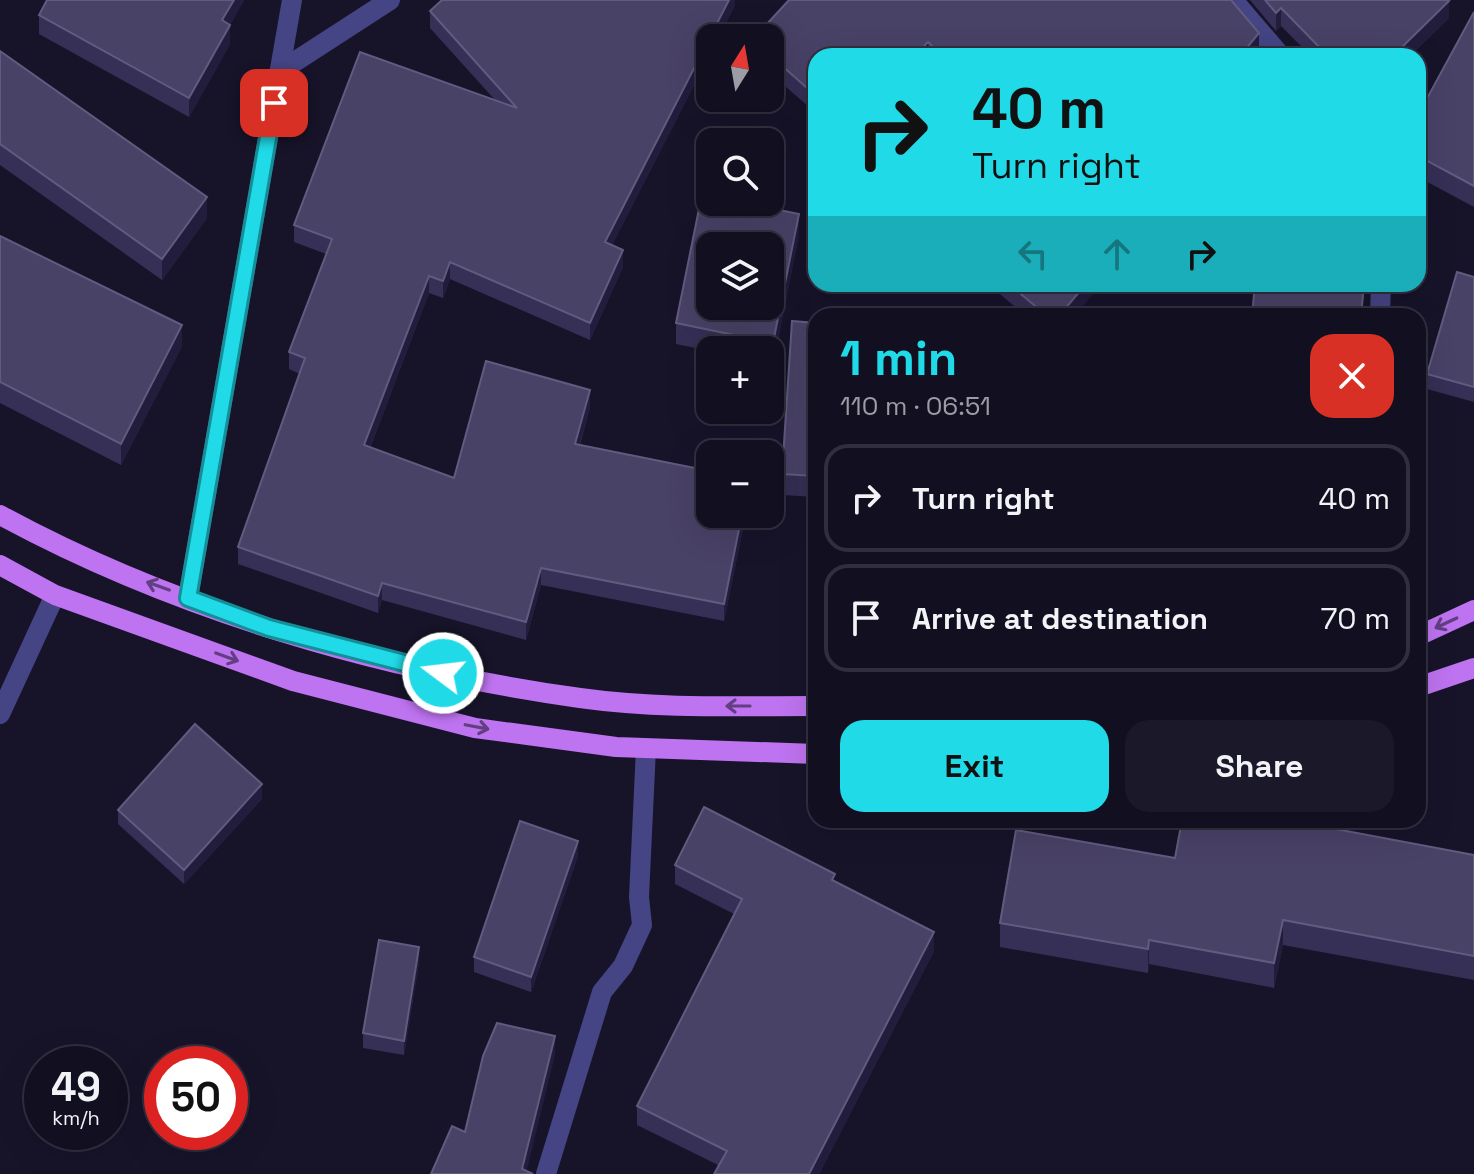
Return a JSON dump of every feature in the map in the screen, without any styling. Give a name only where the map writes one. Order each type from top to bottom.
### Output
[{"type":"main road","points":[[0,515],[74,555],[269,628],[443,673],[566,695],[686,706],[808,706]]},
{"type":"main road","points":[[0,565],[55,595],[308,685],[475,728],[616,747],[808,754]]},
{"type":"main road","points":[[1426,632],[1474,610]]},
{"type":"main road","points":[[1426,684],[1474,668]]},
{"type":"street","points":[[188,598],[292,0]]},
{"type":"street","points":[[279,72],[390,0]]},
{"type":"street","points":[[1233,0],[1274,48]]},
{"type":"street","points":[[0,714],[55,595]]},
{"type":"street","points":[[546,1174],[602,992],[623,966],[642,925],[639,897],[646,748]]},
{"type":"building","points":[[47,0],[234,0],[222,20],[230,25],[189,98],[39,15]]},
{"type":"building","points":[[442,0],[729,0],[717,24],[696,24],[696,64],[605,242],[623,250],[590,323],[450,262],[443,281],[429,276],[364,445],[454,478],[486,361],[590,390],[575,444],[696,468],[696,528],[739,528],[724,604],[541,568],[526,622],[382,583],[378,596],[238,547],[305,358],[289,352],[332,239],[294,225],[360,52],[517,108],[430,11]]},
{"type":"building","points":[[789,0],[1231,0],[1259,33],[1247,48],[934,48],[928,42],[922,48],[808,48],[808,89],[784,67],[784,24],[767,24]]},
{"type":"building","points":[[1265,0],[1449,1],[1401,48],[1320,48],[1281,8],[1276,13]]},
{"type":"building","points":[[1474,12],[1474,186],[1426,160],[1426,100]]},
{"type":"building","points":[[0,51],[207,197],[162,259],[0,144]]},
{"type":"building","points":[[784,211],[799,214],[784,288],[784,232],[696,232],[696,320],[778,320],[774,336],[739,336],[676,323],[698,216],[784,216]]},
{"type":"building","points":[[0,236],[182,325],[121,444],[0,382]]},
{"type":"building","points":[[1457,272],[1474,277],[1474,387],[1427,374]]},
{"type":"building","points":[[1018,292],[1079,292],[1066,308],[1038,308]]},
{"type":"building","points":[[1254,292],[1363,292],[1362,308],[1253,308]]},
{"type":"building","points":[[792,321],[808,322],[808,476],[784,474]]},
{"type":"building","points":[[195,724],[262,784],[184,870],[118,810]]},
{"type":"building","points":[[704,807],[835,874],[832,880],[934,932],[809,1174],[714,1174],[727,1151],[637,1106],[742,899],[675,865]]},
{"type":"building","points":[[520,821],[578,841],[531,977],[474,957]]},
{"type":"building","points":[[1181,828],[1331,828],[1474,855],[1474,956],[1283,920],[1274,963],[1149,940],[1148,949],[1000,923],[1016,830],[1175,858]]},
{"type":"building","points":[[379,940],[419,947],[404,1041],[363,1033]]},
{"type":"building","points":[[497,1023],[555,1036],[522,1169],[533,1174],[431,1174],[452,1126],[465,1132],[483,1056]]},
{"type":"route","points":[[274,103],[188,598],[269,628],[443,673]]}]
